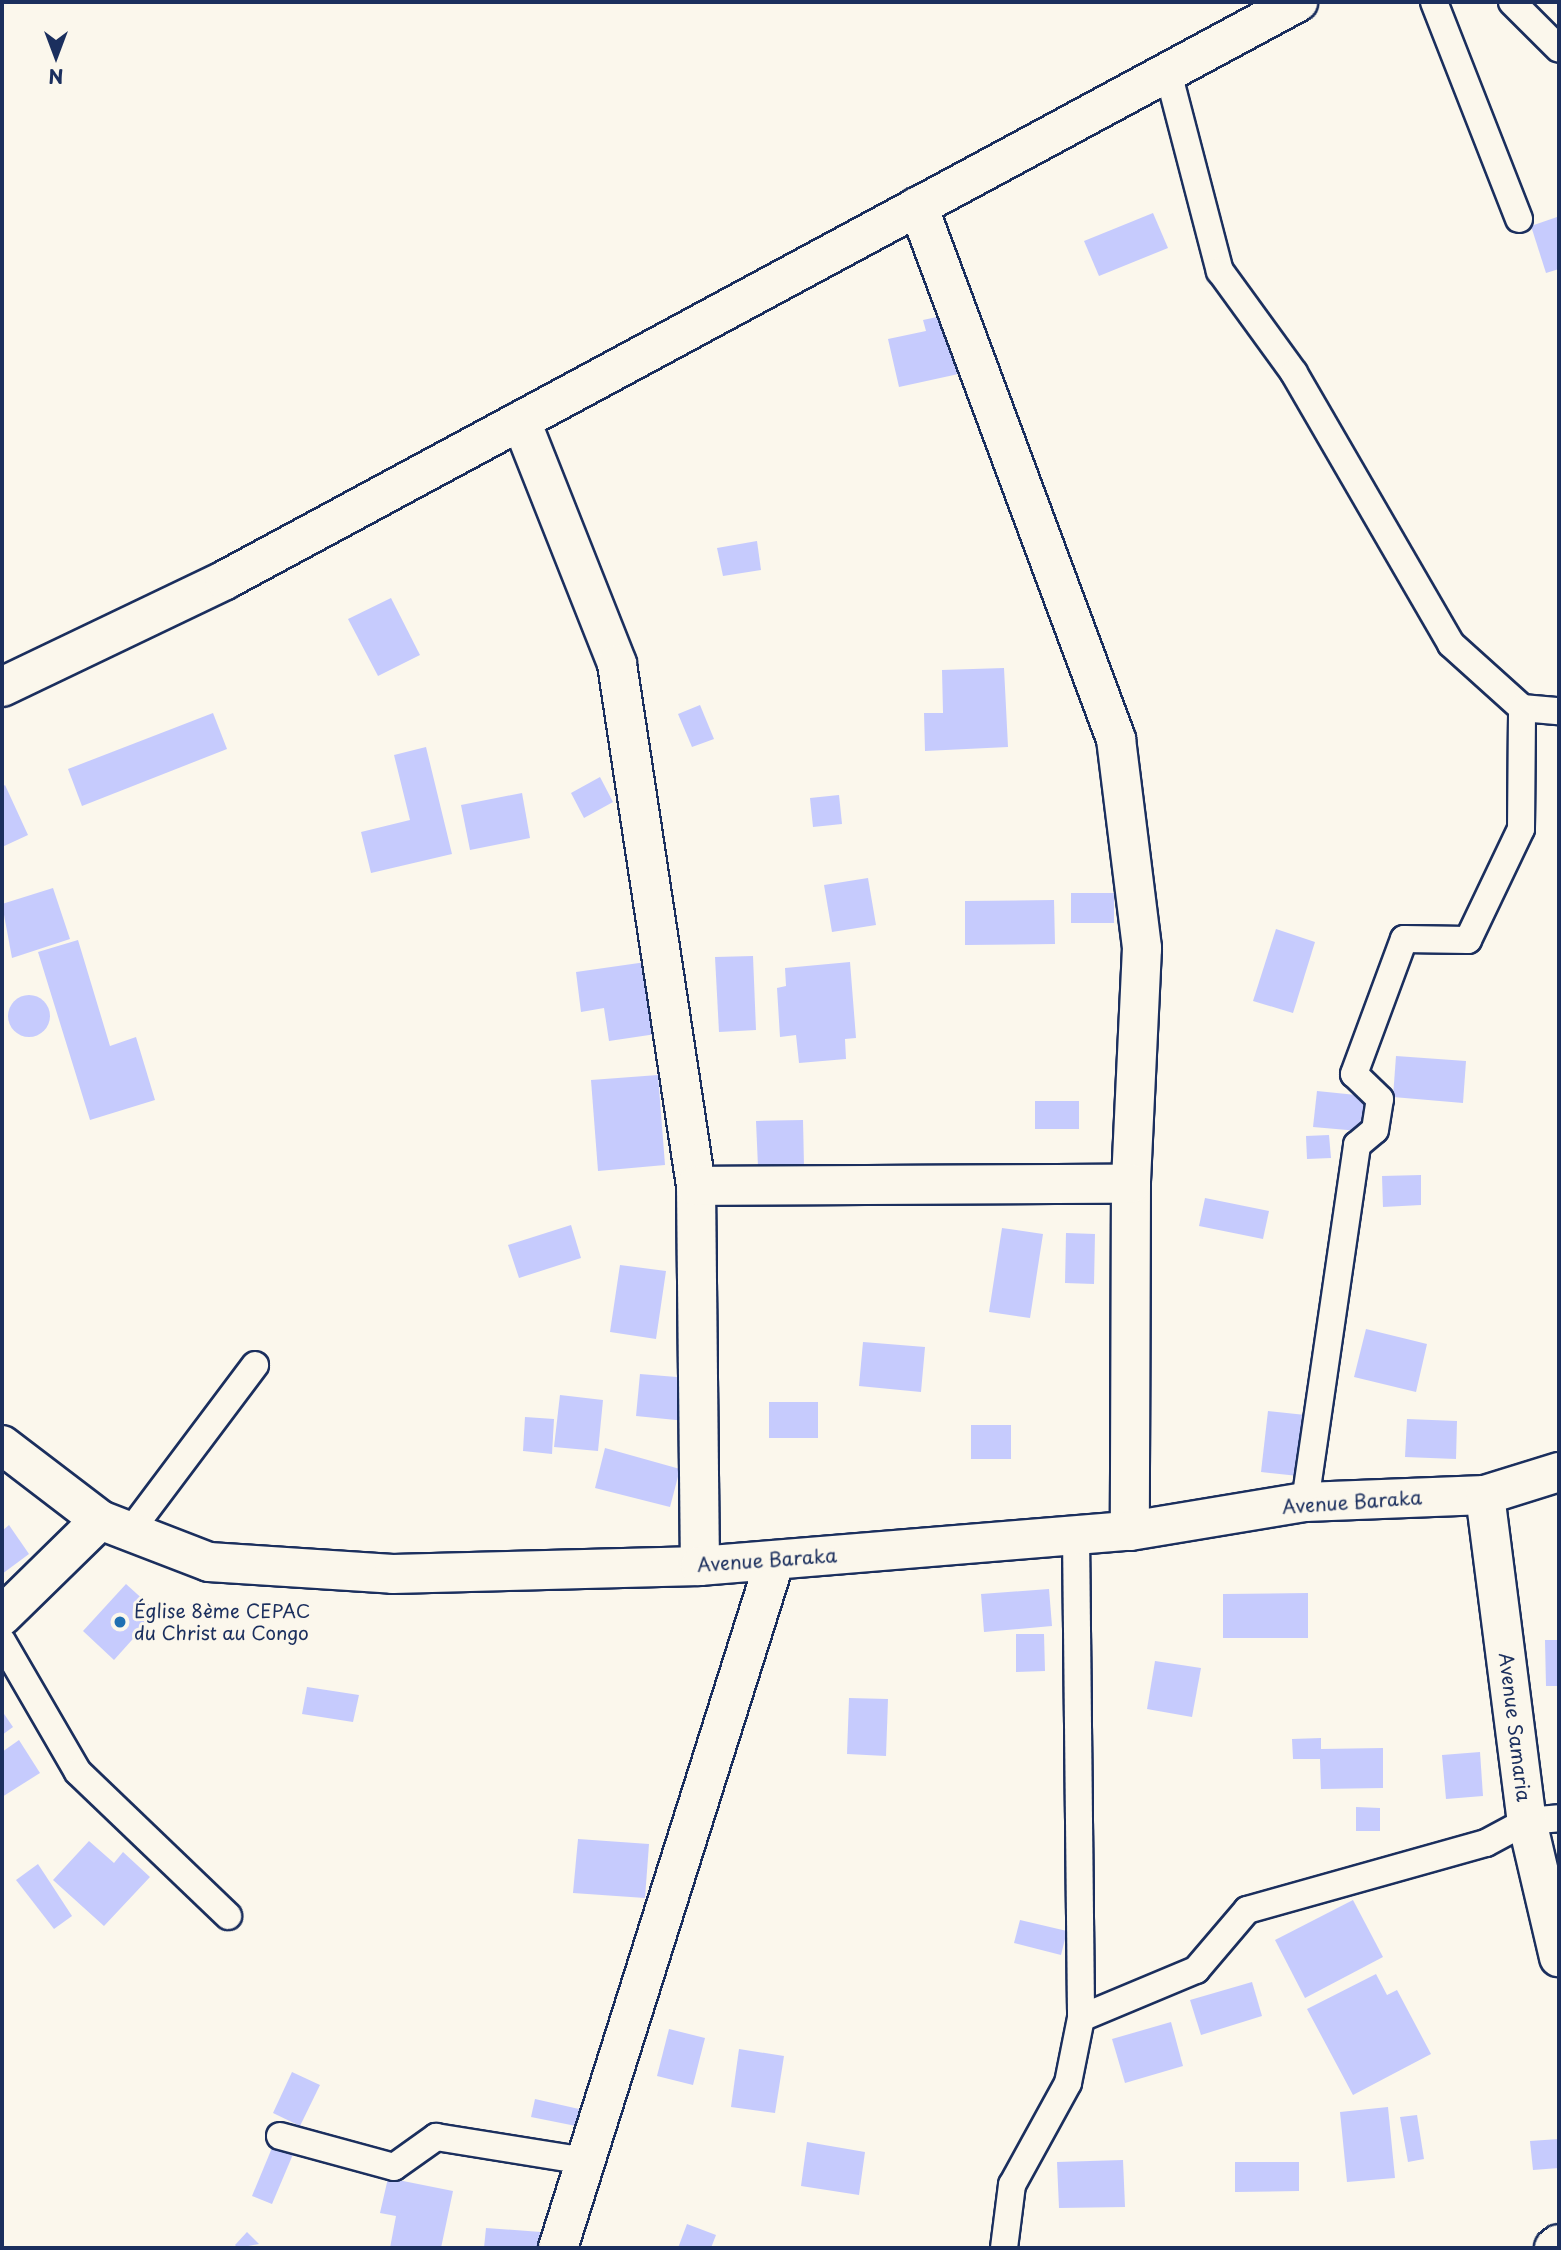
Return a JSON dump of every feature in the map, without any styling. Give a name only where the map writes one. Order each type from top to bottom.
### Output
[{"type":"street","points":[[2,687],[225,580],[1298,2]]},
{"type":"street","points":[[918,206],[1116,739],[1142,948],[1131,1184],[1130,1531]]},
{"type":"street","points":[[521,421],[617,664],[696,1186],[700,1566]]},
{"type":"street","points":[[696,1186],[1131,1184]]},
{"type":"street","name":"Avenue Baraka","points":[[2,1445],[115,1527],[209,1562],[393,1574],[700,1566],[1130,1531],[1305,1502],[1485,1495],[1559,1472]]},
{"type":"street","name":"Avenue Samaria","points":[[1485,1495],[1543,1820],[1559,1957]]},
{"type":"street","points":[[2,1616],[115,1527]]},
{"type":"street","points":[[558,2248],[775,1560]]},
{"type":"street","points":[[1554,2248],[1559,2244]]},
{"type":"lane","points":[[1434,2],[1519,219]]},
{"type":"lane","points":[[1513,2],[1559,49]]},
{"type":"lane","points":[[1168,72],[1220,271],[1294,373],[1451,644],[1522,708],[1559,711]]},
{"type":"lane","points":[[1305,1502],[1357,1145],[1375,1130],[1380,1099],[1354,1074],[1404,939],[1468,940],[1521,829],[1522,708]]},
{"type":"lane","points":[[115,1527],[255,1365]]},
{"type":"lane","points":[[1004,2248],[1012,2185],[1068,2082],[1082,2018],[1076,1534]]},
{"type":"lane","points":[[2,1641],[78,1772],[228,1916]]},
{"type":"lane","points":[[1082,2018],[1196,1970],[1247,1910],[1486,1843],[1543,1820]]},
{"type":"lane","points":[[280,2136],[394,2167],[436,2137],[586,2161]]},
{"type":"building","points":[[1153,213],[1168,248],[1099,276],[1084,241]]},
{"type":"building","points":[[1557,217],[1559,269],[1546,273],[1531,226]]},
{"type":"building","points":[[951,314],[963,373],[899,387],[888,339],[926,331],[923,320]]},
{"type":"building","points":[[757,541],[761,570],[723,576],[717,548]]},
{"type":"building","points":[[391,598],[420,655],[378,676],[348,619]]},
{"type":"building","points":[[1004,668],[1008,747],[925,751],[924,713],[943,713],[942,670]]},
{"type":"building","points":[[700,705],[714,739],[692,747],[678,714]]},
{"type":"building","points":[[213,713],[227,749],[82,806],[68,769]]},
{"type":"building","points":[[426,747],[452,854],[371,873],[361,832],[410,820],[394,755]]},
{"type":"building","points":[[600,777],[613,802],[584,818],[571,793]]},
{"type":"building","points":[[5,785],[28,835],[2,847],[2,787]]},
{"type":"building","points":[[522,793],[530,838],[470,850],[461,805]]},
{"type":"building","points":[[839,795],[842,824],[813,827],[810,798]]},
{"type":"building","points":[[868,878],[876,925],[832,932],[824,885]]},
{"type":"building","points":[[53,888],[70,939],[12,958],[2,904]]},
{"type":"building","points":[[1071,893],[1114,893],[1114,923],[1071,923]]},
{"type":"building","points":[[1054,900],[1055,944],[965,945],[965,901]]},
{"type":"building","points":[[1276,929],[1315,942],[1293,1013],[1253,1001]]},
{"type":"building","points":[[78,940],[110,1046],[136,1037],[155,1100],[90,1120],[38,952]]},
{"type":"building","points":[[753,956],[756,1030],[719,1032],[715,957]]},
{"type":"building","points":[[660,960],[656,1034],[609,1041],[604,1008],[581,1012],[576,972]]},
{"type":"building","points":[[850,962],[856,1038],[845,1039],[846,1059],[799,1063],[796,1035],[780,1037],[777,988],[786,986],[785,968]]},
{"type":"building","points":[[29,995],[44,1001],[50,1016],[44,1031],[29,1037],[14,1031],[8,1016],[14,1001]]},
{"type":"building","points":[[1396,1056],[1466,1061],[1463,1103],[1393,1097]]},
{"type":"building","points":[[658,1075],[665,1165],[598,1171],[591,1080]]},
{"type":"building","points":[[1317,1091],[1386,1098],[1382,1133],[1313,1127]]},
{"type":"building","points":[[1035,1101],[1079,1101],[1079,1129],[1035,1129]]},
{"type":"building","points":[[803,1120],[804,1166],[758,1167],[756,1121]]},
{"type":"building","points":[[1329,1135],[1331,1158],[1307,1159],[1306,1136]]},
{"type":"building","points":[[1421,1175],[1421,1205],[1383,1207],[1382,1176]]},
{"type":"building","points":[[1205,1198],[1269,1211],[1263,1239],[1199,1226]]},
{"type":"building","points":[[571,1225],[581,1258],[519,1278],[508,1245]]},
{"type":"building","points":[[1002,1228],[1043,1234],[1030,1318],[989,1312]]},
{"type":"building","points":[[1066,1233],[1095,1234],[1094,1284],[1065,1283]]},
{"type":"building","points":[[620,1265],[666,1271],[656,1339],[610,1332]]},
{"type":"building","points":[[1366,1329],[1427,1344],[1416,1392],[1354,1377]]},
{"type":"building","points":[[863,1342],[925,1347],[921,1392],[859,1386]]},
{"type":"building","points":[[640,1374],[701,1379],[696,1422],[636,1416]]},
{"type":"building","points":[[560,1395],[603,1400],[598,1451],[554,1447]]},
{"type":"building","points":[[769,1402],[818,1402],[818,1438],[769,1438]]},
{"type":"building","points":[[1268,1411],[1315,1416],[1308,1477],[1261,1472]]},
{"type":"building","points":[[525,1417],[554,1419],[552,1454],[523,1451]]},
{"type":"building","points":[[1407,1419],[1457,1421],[1456,1459],[1405,1457]]},
{"type":"building","points":[[971,1425],[1011,1425],[1011,1459],[971,1459]]},
{"type":"building","points":[[605,1448],[680,1469],[670,1507],[595,1488]]},
{"type":"building","points":[[9,1525],[29,1554],[2,1574],[2,1531]]},
{"type":"building","name":"Église 8ème CEPAC du Christ au Congo","points":[[126,1584],[157,1612],[114,1660],[83,1631]]},
{"type":"building","points":[[1049,1589],[1052,1626],[984,1632],[981,1594]]},
{"type":"building","points":[[1308,1593],[1308,1638],[1223,1638],[1223,1594]]},
{"type":"building","points":[[1016,1634],[1044,1634],[1045,1671],[1016,1672]]},
{"type":"building","points":[[1545,1640],[1559,1640],[1559,1686],[1546,1686]]},
{"type":"building","points":[[1155,1661],[1201,1668],[1192,1717],[1147,1709]]},
{"type":"building","points":[[307,1687],[359,1695],[353,1722],[302,1714]]},
{"type":"building","points":[[849,1698],[888,1699],[886,1756],[847,1754]]},
{"type":"building","points":[[2,1711],[13,1727],[2,1735]]},
{"type":"building","points":[[1321,1738],[1321,1749],[1383,1748],[1383,1788],[1321,1789],[1320,1759],[1293,1759],[1292,1739]]},
{"type":"building","points":[[19,1740],[40,1773],[2,1797],[2,1752]]},
{"type":"building","points":[[1480,1752],[1483,1796],[1446,1799],[1442,1755]]},
{"type":"building","points":[[1356,1807],[1380,1808],[1380,1831],[1356,1831]]},
{"type":"building","points":[[578,1839],[649,1844],[645,1898],[573,1893]]},
{"type":"building","points":[[89,1841],[114,1863],[123,1852],[150,1877],[104,1926],[53,1880]]},
{"type":"building","points":[[38,1864],[72,1916],[54,1929],[16,1880]]},
{"type":"building","points":[[1353,1900],[1383,1957],[1305,1998],[1275,1940]]},
{"type":"building","points":[[1020,1920],[1067,1931],[1061,1955],[1014,1943]]},
{"type":"building","points":[[1376,1974],[1387,1995],[1397,1990],[1431,2054],[1353,2095],[1307,2009]]},
{"type":"building","points":[[1252,1982],[1262,2016],[1201,2035],[1190,2000]]},
{"type":"building","points":[[1171,2022],[1183,2066],[1125,2083],[1112,2039]]},
{"type":"building","points":[[669,2029],[705,2038],[693,2085],[657,2076]]},
{"type":"building","points":[[739,2049],[784,2056],[775,2113],[731,2107]]},
{"type":"building","points":[[292,2072],[320,2085],[300,2126],[273,2113]]},
{"type":"building","points":[[535,2099],[579,2109],[576,2126],[531,2117]]},
{"type":"building","points":[[1388,2107],[1395,2178],[1347,2182],[1340,2112]]},
{"type":"building","points":[[1417,2115],[1424,2159],[1408,2162],[1400,2117]]},
{"type":"building","points":[[1559,2139],[1559,2168],[1533,2170],[1530,2141]]},
{"type":"building","points":[[807,2142],[865,2152],[859,2195],[801,2186]]},
{"type":"building","points":[[274,2143],[294,2152],[272,2204],[252,2196]]},
{"type":"building","points":[[1123,2160],[1125,2207],[1059,2208],[1057,2162]]},
{"type":"building","points":[[1235,2162],[1299,2162],[1299,2191],[1235,2192]]},
{"type":"building","points":[[388,2178],[453,2191],[441,2248],[390,2248],[396,2216],[380,2213]]},
{"type":"building","points":[[687,2224],[716,2235],[711,2248],[678,2248]]},
{"type":"building","points":[[486,2228],[541,2232],[540,2248],[484,2248]]},
{"type":"building","points":[[247,2232],[259,2244],[238,2248],[235,2245]]},
{"type":"place","name":"Église 8ème CEPAC du Christ au Congo","points":[[120,1622]]}]
